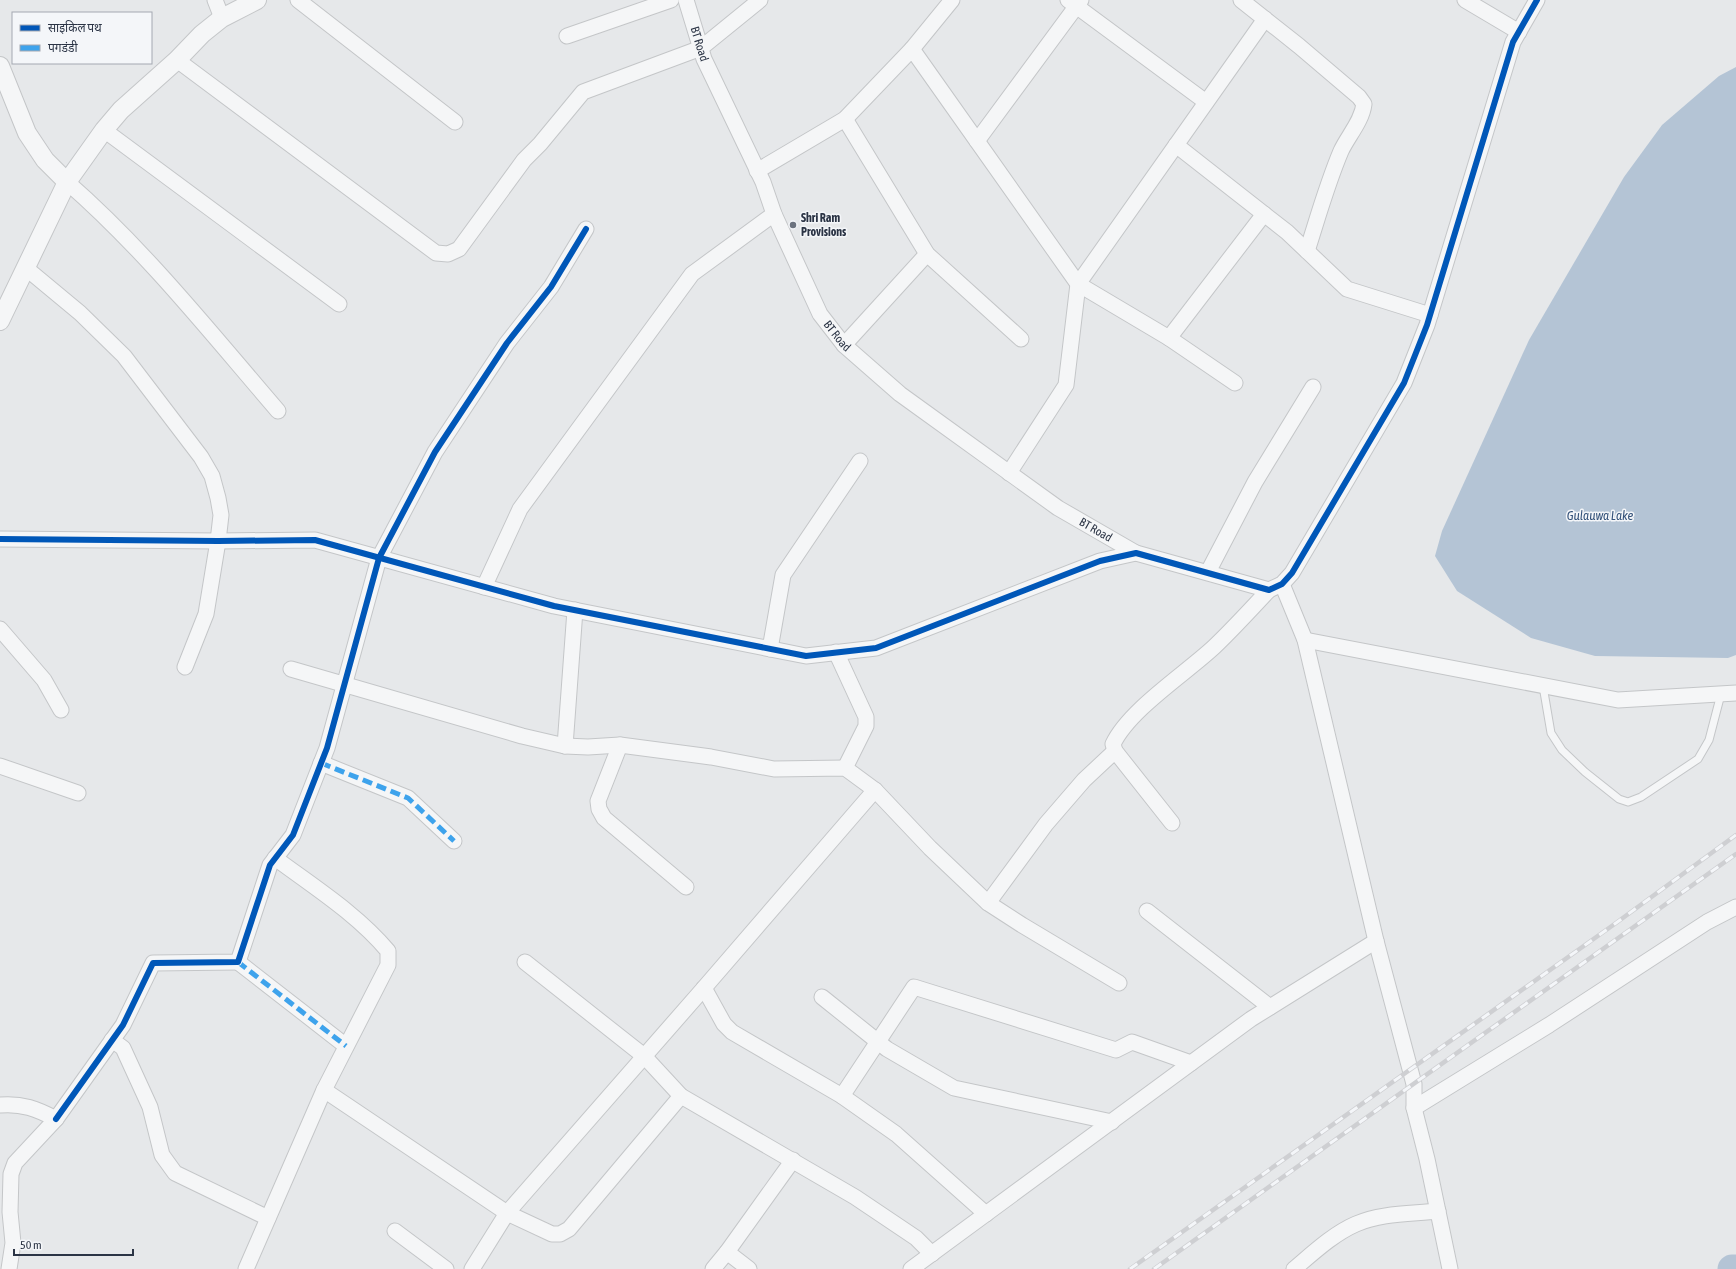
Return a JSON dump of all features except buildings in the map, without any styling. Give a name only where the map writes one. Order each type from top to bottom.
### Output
[{"type":"street","points":[[215,0],[222,18]]},
{"type":"street","points":[[0,321],[27,269],[67,182],[104,130],[121,110],[177,60],[202,34],[222,18],[257,0]]},
{"type":"street","points":[[298,0],[454,122]]},
{"type":"street","points":[[567,36],[671,0]]},
{"type":"street","name":"BT Road","points":[[686,0],[704,59],[757,171],[774,214],[820,314],[844,345],[900,394],[1058,508],[1136,552],[1208,572],[1276,587]]},
{"type":"street","points":[[177,60],[436,253],[448,254],[459,249],[524,160],[540,144],[583,92],[701,48],[760,0]]},
{"type":"street","points":[[757,171],[846,119],[912,49],[952,0]]},
{"type":"street","points":[[1241,0],[1265,18],[1359,97],[1364,104],[1359,119],[1342,149],[1329,181],[1307,251]]},
{"type":"street","points":[[1465,0],[1519,32]]},
{"type":"street","points":[[1172,823],[1115,751],[1113,744],[1118,732],[1132,717],[1215,647],[1292,573],[1404,383],[1430,315],[1513,42],[1537,0]]},
{"type":"street","points":[[977,141],[1075,2],[1206,102]]},
{"type":"street","points":[[1009,473],[1066,384],[1078,284],[1265,18]]},
{"type":"street","points":[[912,49],[1078,284],[1169,338],[1235,383]]},
{"type":"street","points":[[0,66],[27,133],[45,160],[110,222],[171,286],[278,411]]},
{"type":"street","points":[[846,119],[927,254],[1021,339]]},
{"type":"street","points":[[104,130],[339,304]]},
{"type":"street","points":[[1176,145],[1287,232],[1347,289],[1430,315]]},
{"type":"street","points":[[484,587],[520,509],[692,274],[774,214]]},
{"type":"street","points":[[1169,338],[1264,214]]},
{"type":"street","points":[[238,962],[270,865],[293,835],[321,763],[345,683],[379,558],[435,452],[507,343],[551,287],[586,229]]},
{"type":"street","points":[[844,345],[927,254]]},
{"type":"street","points":[[27,269],[80,313],[124,356],[201,457],[212,476],[221,515],[218,541],[206,614],[186,667]]},
{"type":"street","points":[[1208,572],[1255,482],[1313,386]]},
{"type":"street","points":[[770,649],[783,575],[860,461]]},
{"type":"street","points":[[0,539],[218,541],[315,540],[554,606],[806,656],[876,648],[1100,561],[1136,552]]},
{"type":"street","points":[[1276,587],[1305,640],[1376,941],[1414,1084],[1414,1108],[1428,1159],[1450,1269]]},
{"type":"street","points":[[565,746],[575,610]]},
{"type":"street","points":[[0,629],[44,680],[61,710]]},
{"type":"street","points":[[1305,640],[1618,700],[1736,693]]},
{"type":"street","points":[[836,652],[866,716],[866,726],[846,768]]},
{"type":"street","points":[[292,668],[522,736],[565,746],[588,747],[620,745],[711,757],[774,769],[846,768],[875,790],[930,848],[988,903],[1119,983]]},
{"type":"street","points":[[620,745],[598,801],[598,808],[604,818],[686,887]]},
{"type":"street","points":[[988,903],[1046,824],[1084,780],[1115,751]]},
{"type":"street","points":[[321,763],[408,798],[454,841]]},
{"type":"street","points":[[0,766],[78,793]]},
{"type":"street","points":[[472,1269],[507,1213],[875,790]]},
{"type":"street","points":[[246,1269],[324,1090],[388,965],[388,951],[341,907],[275,858]]},
{"type":"street","points":[[1414,1108],[1549,1025],[1707,922],[1736,907]]},
{"type":"street","points":[[1148,911],[1270,1007]]},
{"type":"street","points":[[912,1269],[1191,1063],[1270,1007],[1376,941]]},
{"type":"street","points":[[9,1269],[13,1244],[10,1212],[11,1174],[15,1164],[56,1119],[123,1025],[153,962],[238,962],[346,1046]]},
{"type":"street","points":[[525,962],[644,1056],[681,1096],[855,1197],[916,1238],[932,1254]]},
{"type":"street","points":[[842,1096],[914,987],[1116,1050],[1132,1042],[1191,1063]]},
{"type":"street","points":[[704,988],[724,1024],[732,1032],[842,1096],[896,1134],[986,1214]]},
{"type":"street","points":[[822,997],[887,1049],[954,1088],[1112,1122]]},
{"type":"street","points":[[112,1040],[123,1048],[150,1107],[162,1156],[175,1173],[268,1218]]},
{"type":"street","points":[[324,1090],[507,1213],[552,1234],[560,1234],[569,1229],[681,1096]]},
{"type":"street","points":[[0,1105],[20,1105],[34,1108],[56,1119]]},
{"type":"street","points":[[713,1269],[727,1252],[792,1160]]},
{"type":"street","points":[[1294,1269],[1330,1239],[1356,1224],[1379,1217],[1438,1211]]},
{"type":"street","points":[[395,1231],[446,1269]]},
{"type":"street","points":[[727,1252],[749,1269]]},
{"type":"lane","points":[[1543,686],[1552,733],[1562,750],[1596,781],[1619,799],[1628,802],[1641,797],[1698,759],[1709,740],[1721,694]]},
{"type":"water","name":"Gulauwa Lake","points":[[1736,67],[1736,655],[1728,658],[1595,656],[1531,638],[1457,591],[1435,556],[1442,531],[1529,340],[1624,177],[1662,125],[1719,76]]},
{"type":"railway","points":[[1130,1269],[1616,923],[1736,835]]},
{"type":"railway","points":[[1154,1269],[1736,854]]},
{"type":"marked path","points":[[321,763],[408,798],[454,841]]},
{"type":"marked path","points":[[238,962],[346,1046]]},
{"type":"cycle path","points":[[0,539],[218,541],[315,540],[554,606],[806,656],[876,648],[1100,561],[1136,553],[1269,590],[1282,584],[1292,573],[1404,383],[1427,325],[1513,42],[1537,0]]},
{"type":"cycle path","points":[[56,1119],[123,1025],[153,963],[238,962],[270,865],[293,835],[327,748],[379,558],[435,452],[507,343],[551,287],[586,229]]},
{"type":"place","name":"Shri Ram Provisions","points":[[793,225]]}]
